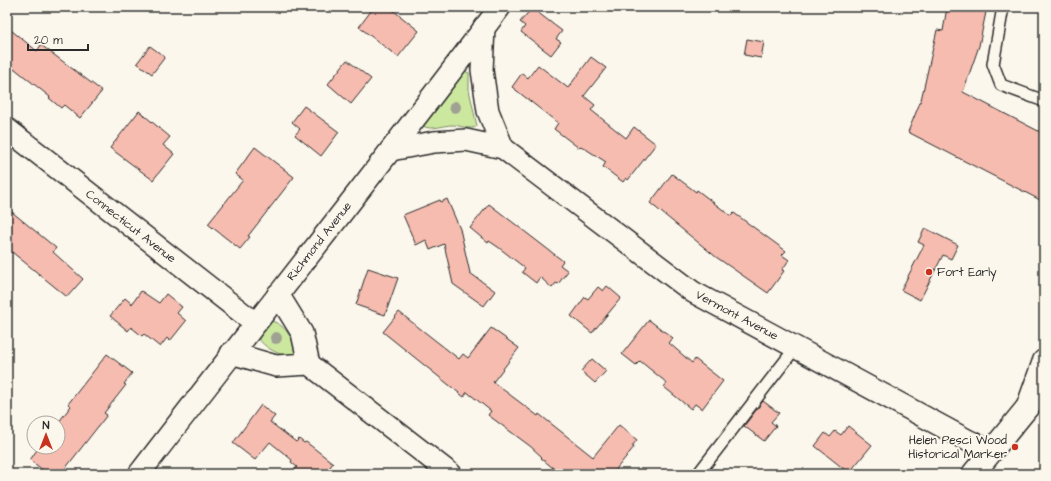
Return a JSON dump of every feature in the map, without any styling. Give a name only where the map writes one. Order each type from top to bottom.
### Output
[{"type":"main road","points":[[1028,406],[1044,361]]},
{"type":"main road","points":[[973,474],[1044,387]]},
{"type":"street","name":"Richmond Avenue","points":[[139,474],[231,353],[500,7]]},
{"type":"street","points":[[484,27],[482,70],[488,111],[503,148]]},
{"type":"street","name":"Connecticut Avenue","points":[[7,129],[255,323]]},
{"type":"street","name":"Vermont Avenue","points":[[390,150],[434,142],[466,140],[503,148],[693,292],[969,441],[992,451]]},
{"type":"street","points":[[278,294],[302,333],[309,364],[451,474]]},
{"type":"street","points":[[231,353],[276,366],[309,364]]},
{"type":"lane","points":[[1003,7],[993,64],[1001,85],[1044,101]]},
{"type":"lane","points":[[698,474],[796,347]]},
{"type":"green space","points":[[463,70],[469,73],[469,90],[477,126],[469,128],[452,125],[430,128],[423,126],[422,123]]},
{"type":"green space","points":[[267,321],[277,323],[286,331],[295,345],[296,350],[294,354],[279,354],[268,348],[260,341],[258,337]]},
{"type":"building","points":[[374,7],[389,7],[419,31],[398,57],[359,27]]},
{"type":"building","points":[[947,7],[987,7],[979,46],[963,92],[1044,134],[1044,202],[908,132],[921,100],[937,30],[943,31]]},
{"type":"building","points":[[532,8],[562,31],[556,39],[561,42],[551,55],[521,32],[525,26],[520,22]]},
{"type":"building","points":[[7,27],[37,51],[41,45],[102,91],[80,118],[64,105],[61,108],[49,98],[50,97],[15,69],[7,76]]},
{"type":"building","points":[[747,39],[764,42],[761,58],[744,55]]},
{"type":"building","points":[[150,46],[165,57],[152,74],[137,63]]},
{"type":"building","points":[[591,57],[606,68],[584,96],[595,105],[591,110],[626,138],[634,127],[656,144],[628,180],[626,178],[623,182],[603,167],[606,162],[581,146],[579,148],[554,129],[558,123],[512,87],[522,73],[528,78],[538,65],[568,88]]},
{"type":"building","points":[[347,60],[371,79],[351,104],[328,84]]},
{"type":"building","points":[[304,106],[339,132],[321,156],[295,135],[300,129],[292,122]]},
{"type":"building","points":[[139,111],[170,137],[163,145],[174,154],[153,180],[110,148]]},
{"type":"building","points":[[255,147],[294,177],[248,236],[250,237],[240,249],[208,224],[243,180],[235,174]]},
{"type":"building","points":[[672,174],[696,192],[697,190],[731,216],[734,213],[786,251],[782,255],[789,260],[782,270],[784,271],[768,293],[716,257],[650,203]]},
{"type":"building","points":[[447,199],[460,229],[470,273],[495,291],[484,306],[453,284],[444,244],[430,250],[426,240],[416,245],[403,215],[440,200],[441,202]]},
{"type":"building","points":[[489,204],[563,261],[560,265],[568,271],[558,284],[556,283],[552,288],[540,277],[536,283],[522,272],[525,268],[498,247],[489,241],[488,243],[470,228]]},
{"type":"building","points":[[7,208],[56,248],[53,252],[83,279],[68,296],[66,296],[7,248]]},
{"type":"building","points":[[925,228],[958,245],[951,259],[943,255],[920,300],[901,290],[924,245],[918,242]]},
{"type":"building","points":[[368,268],[398,278],[385,315],[356,305]]},
{"type":"building","points":[[607,286],[621,298],[592,333],[571,316],[585,297],[588,299],[598,287],[603,291]]},
{"type":"building","points":[[141,291],[159,303],[166,294],[182,307],[177,313],[186,321],[170,341],[167,338],[160,347],[144,334],[142,336],[131,327],[128,331],[110,316],[125,298],[132,304]]},
{"type":"building","points":[[399,312],[459,359],[463,354],[468,358],[491,328],[519,348],[493,382],[538,416],[539,414],[593,457],[619,425],[637,440],[632,446],[634,447],[613,473],[614,474],[560,474],[541,458],[542,457],[530,446],[488,415],[491,411],[467,392],[464,397],[383,332]]},
{"type":"building","points":[[649,320],[673,338],[669,343],[692,363],[695,359],[723,381],[702,409],[695,404],[691,409],[664,387],[667,383],[640,361],[636,365],[622,354]]},
{"type":"building","points":[[107,354],[132,373],[124,384],[126,385],[104,413],[107,415],[61,474],[48,474],[30,460],[33,455],[66,455],[66,415],[64,415],[71,406],[68,404]]},
{"type":"building","points":[[592,359],[606,371],[595,383],[581,371]]},
{"type":"building","points":[[763,401],[779,413],[771,422],[776,426],[764,441],[744,426]]},
{"type":"building","points":[[261,405],[275,416],[270,422],[296,442],[299,439],[304,443],[306,442],[333,463],[325,474],[292,474],[297,467],[291,462],[292,460],[270,442],[255,460],[233,443]]},
{"type":"building","points":[[848,426],[872,445],[849,473],[815,446],[825,433],[830,437],[835,431],[841,435]]},
{"type":"place","name":"Fort Early","points":[[929,272]]},
{"type":"place","name":"Helen Pesci Wood Historical Marker","points":[[1015,447]]}]
